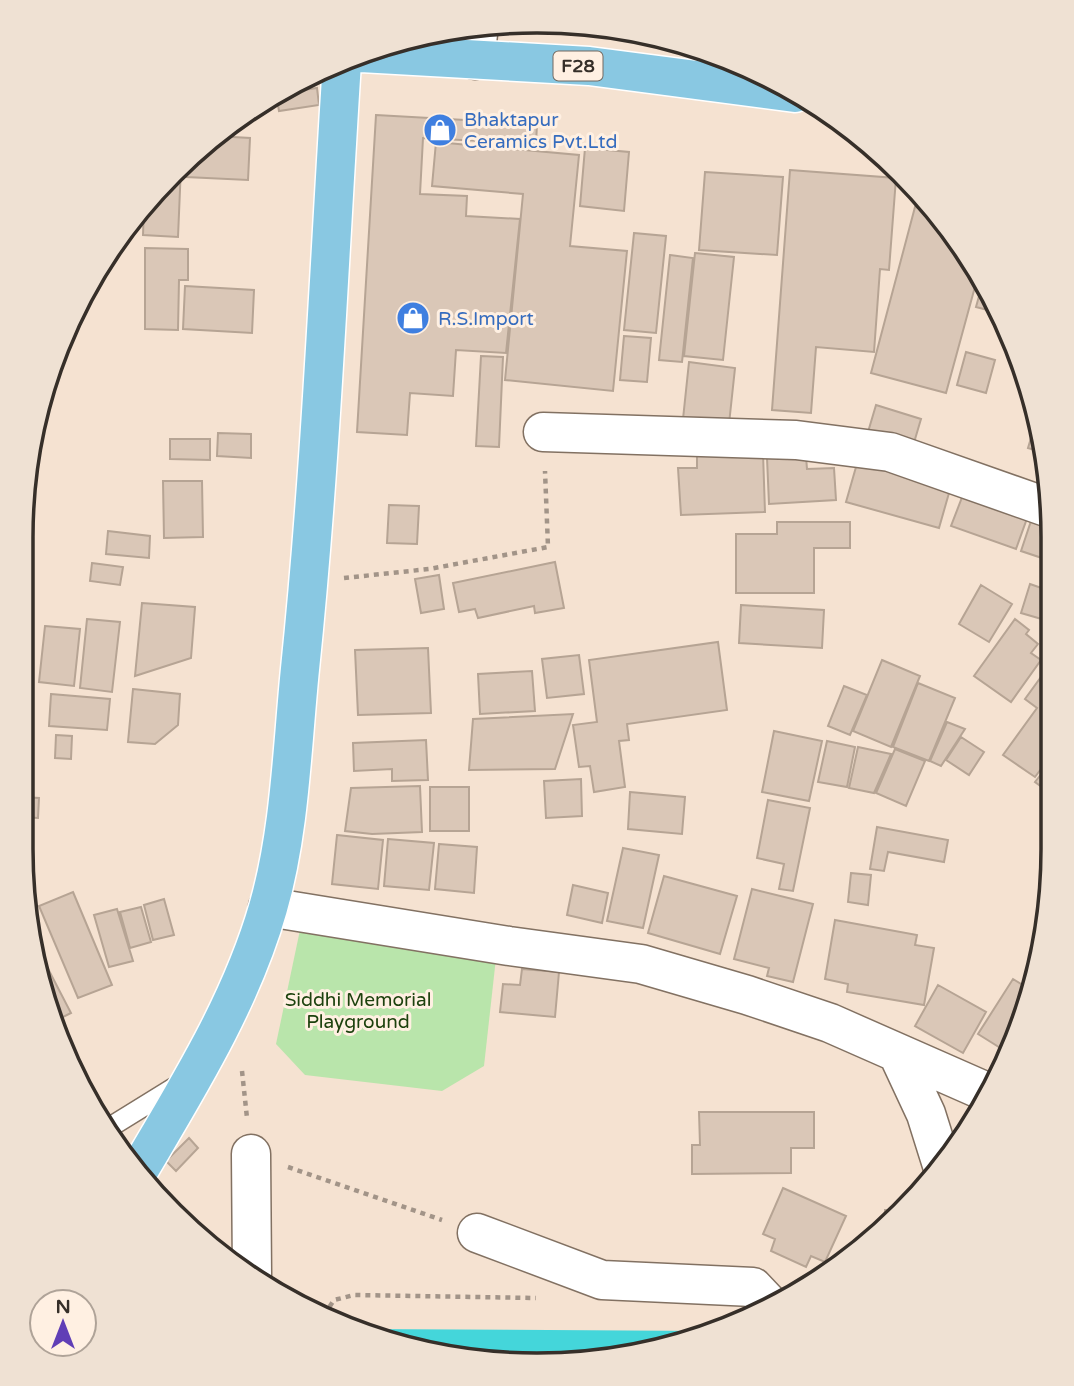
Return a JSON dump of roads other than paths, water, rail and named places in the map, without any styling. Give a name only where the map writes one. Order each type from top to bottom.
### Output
[{"type":"main road","name":"F28","points":[[414,48],[477,43],[589,66],[767,89]]},
{"type":"main road","points":[[143,1163],[196,1074],[234,997],[268,907],[281,849],[309,582],[341,73]]},
{"type":"street","points":[[543,432],[796,440],[890,452],[1040,505]]},
{"type":"street","points":[[268,907],[509,946],[642,964],[806,1015],[980,1089]]},
{"type":"street","points":[[898,1054],[926,1114],[939,1154]]},
{"type":"street","points":[[251,1154],[252,1264]]},
{"type":"street","points":[[477,1233],[602,1280],[753,1287],[764,1299]]},
{"type":"lane","points":[[115,1124],[196,1074]]},
{"type":"water","points":[[385,1329],[683,1331],[603,1348],[537,1353],[504,1352],[439,1343]]},
{"type":"place","name":"Bhaktapur Ceramics Pvt.Ltd","points":[[440,130]]},
{"type":"place","name":"R.S.Import","points":[[413,318]]},
{"type":"park label","name":"Siddhi Memorial Playground","points":[[358,1010]]}]
